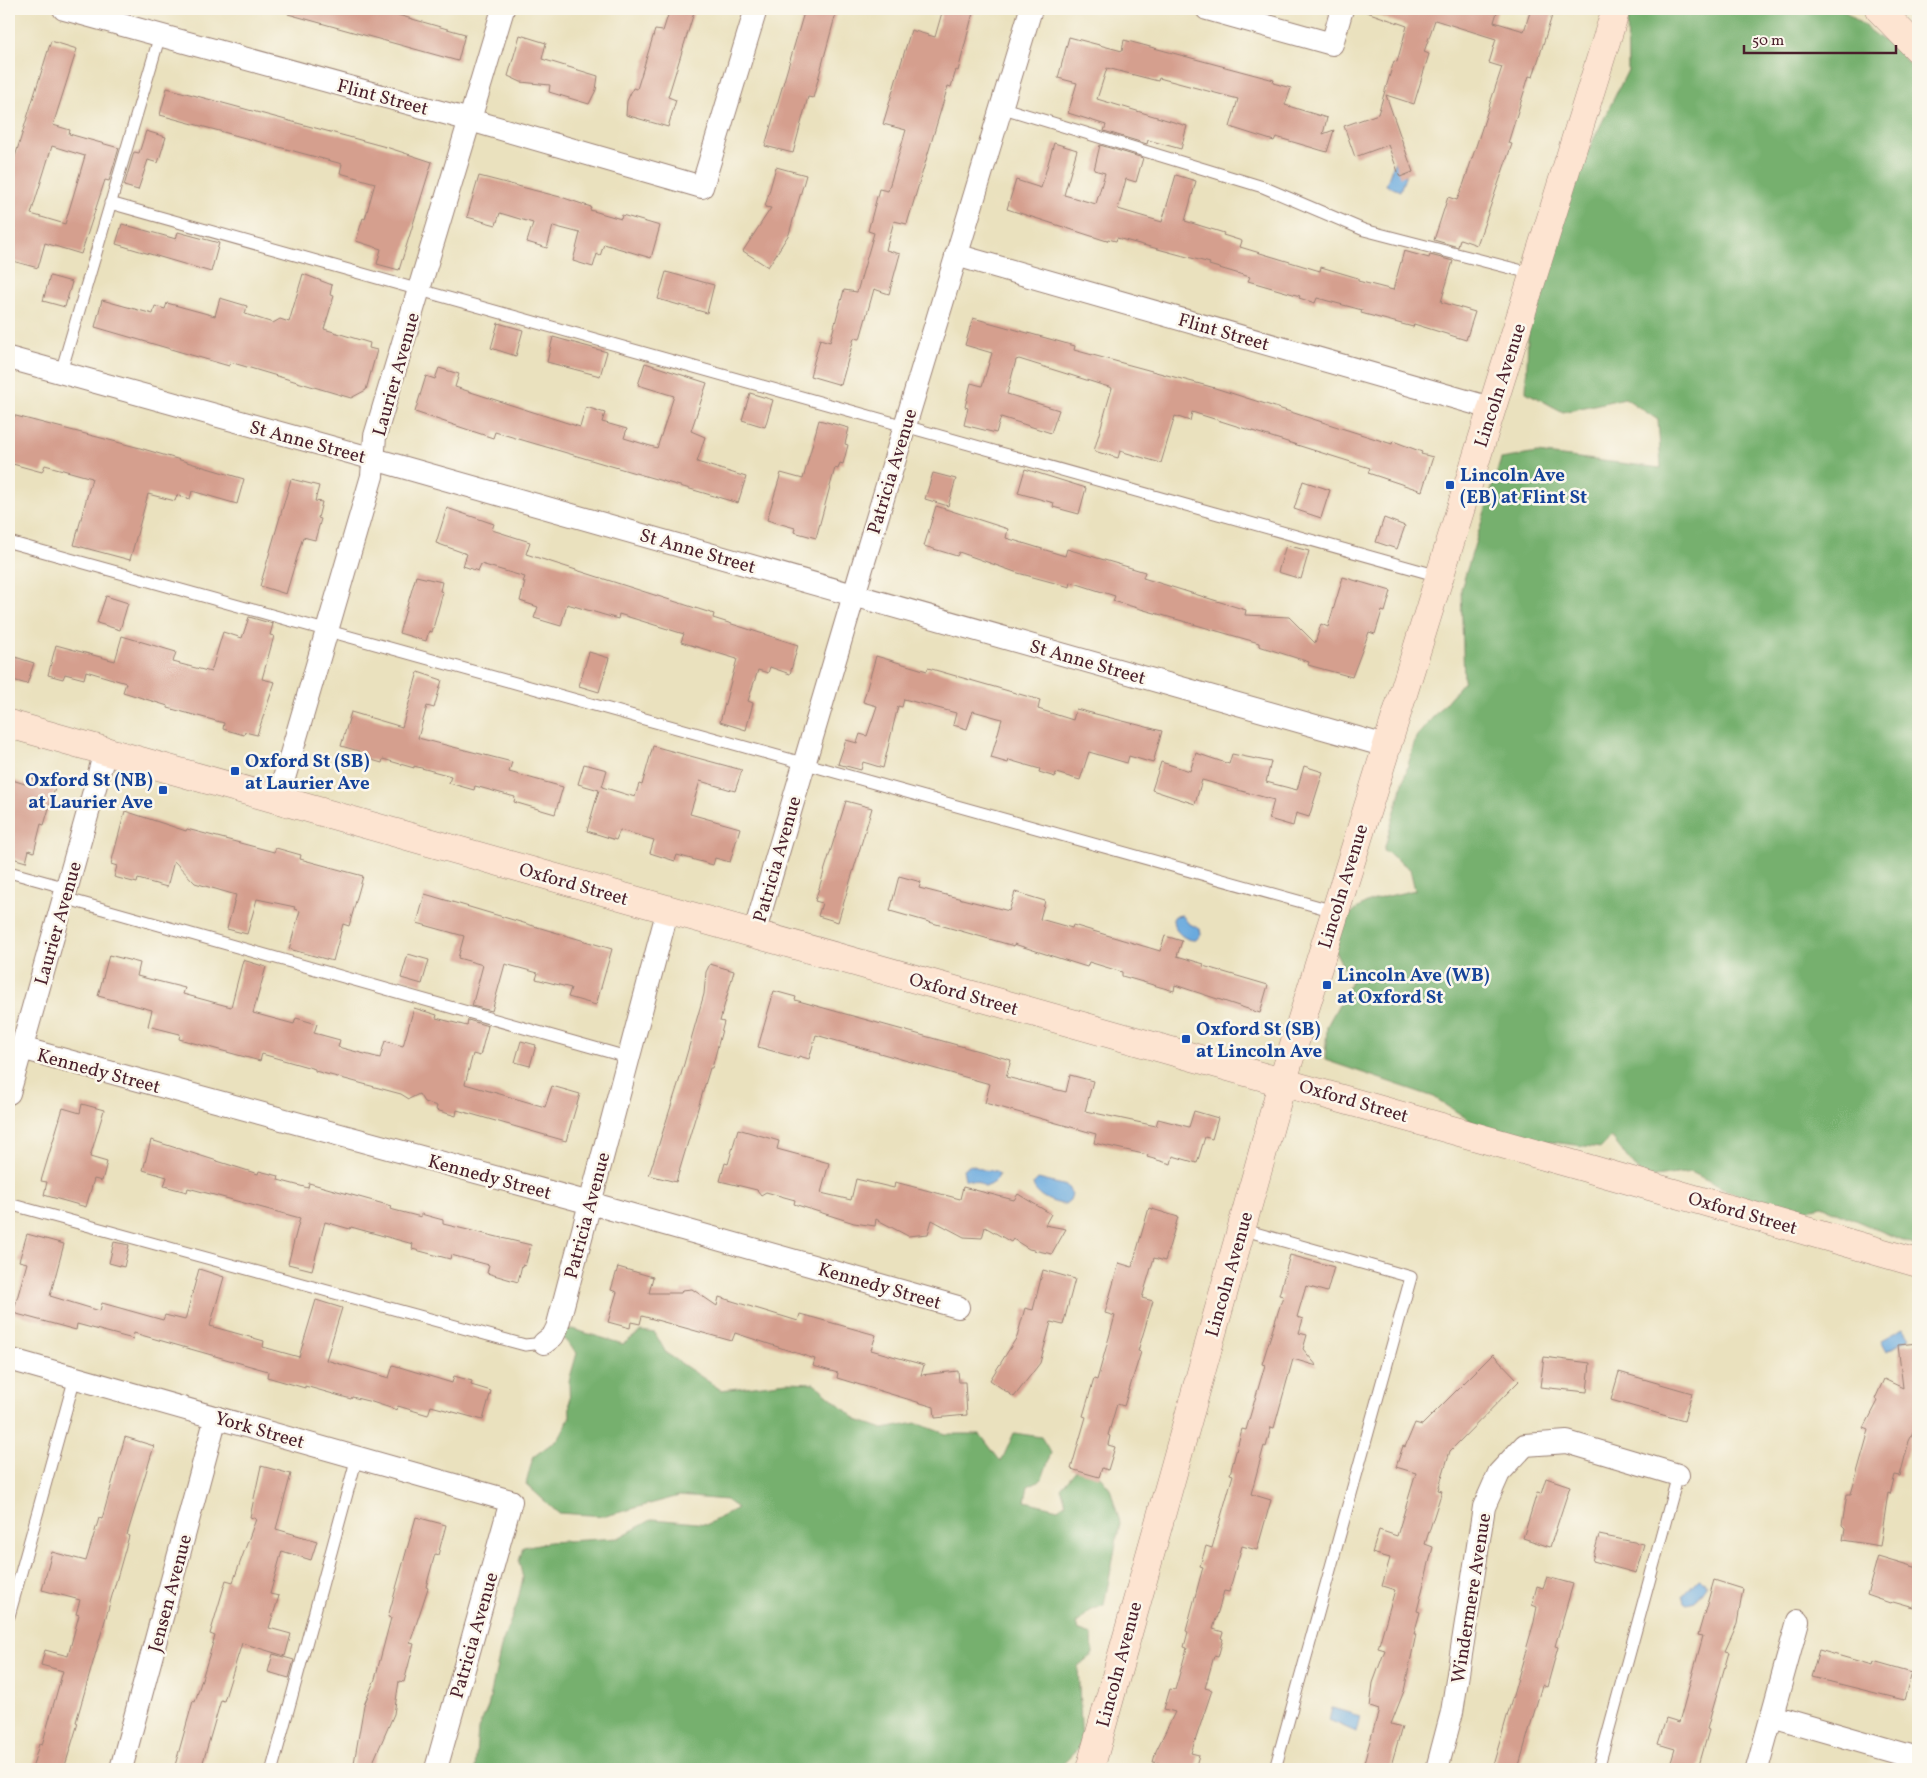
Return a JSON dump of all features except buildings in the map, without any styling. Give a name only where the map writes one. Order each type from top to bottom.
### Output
[{"type":"main road","name":"Lincoln Avenue","points":[[1090,1769],[1283,1080],[1616,9]]},
{"type":"main road","points":[[1880,9],[1918,49]]},
{"type":"main road","name":"Oxford Street","points":[[9,724],[754,934],[1283,1080],[1918,1263]]},
{"type":"street","name":"Flint Street","points":[[64,9],[470,120],[702,187],[756,9]]},
{"type":"street","name":"Laurier Avenue","points":[[278,799],[372,476],[375,436],[503,9]]},
{"type":"street","name":"Patricia Avenue","points":[[754,934],[854,594],[1031,9]]},
{"type":"street","points":[[1207,9],[1332,44],[1342,9]]},
{"type":"street","name":"Flint Street","points":[[956,255],[1491,408]]},
{"type":"street","name":"St Anne Street","points":[[9,358],[854,594],[1386,746]]},
{"type":"street","name":"Laurier Avenue","points":[[9,1093],[105,752]]},
{"type":"street","name":"Patricia Avenue","points":[[544,1344],[553,1336],[557,1328],[627,1057],[668,909]]},
{"type":"street","name":"Kennedy Street","points":[[21,1048],[590,1203],[958,1307]]},
{"type":"street","name":"York Street","points":[[9,1359],[511,1501]]},
{"type":"street","name":"Jensen Avenue","points":[[121,1769],[216,1417]]},
{"type":"street","name":"Windermere Avenue","points":[[1437,1769],[1452,1712],[1484,1507],[1499,1473],[1525,1445],[1567,1442],[1678,1475]]},
{"type":"street","name":"Patricia Avenue","points":[[436,1769],[511,1501]]},
{"type":"street","points":[[1757,1769],[1798,1620]]},
{"type":"street","points":[[1772,1716],[1918,1758]]},
{"type":"lane","points":[[61,372],[160,35]]},
{"type":"lane","points":[[1000,107],[1263,187],[1364,230],[1534,274]]},
{"type":"lane","points":[[110,203],[1439,576]]},
{"type":"lane","points":[[9,542],[1334,911]]},
{"type":"lane","points":[[9,872],[65,893],[627,1057]]},
{"type":"lane","points":[[9,1204],[525,1345],[544,1344]]},
{"type":"lane","points":[[1241,1228],[1411,1277],[1275,1769]]},
{"type":"lane","points":[[9,1616],[75,1377]]},
{"type":"lane","points":[[272,1769],[356,1457]]},
{"type":"lane","points":[[1598,1769],[1678,1475]]},
{"type":"green space","points":[[1627,9],[1842,9],[1900,53],[1918,75],[1918,1247],[1822,1206],[1777,1215],[1691,1172],[1648,1178],[1641,1175],[1611,1137],[1601,1148],[1518,1138],[1483,1129],[1434,1097],[1325,1060],[1327,1026],[1351,982],[1332,945],[1339,930],[1346,919],[1364,904],[1387,896],[1415,890],[1410,869],[1384,850],[1416,737],[1464,681],[1461,589],[1501,459],[1537,453],[1661,468],[1658,420],[1625,398],[1563,412],[1526,392],[1529,308],[1571,185],[1628,70]]},
{"type":"green space","points":[[572,1329],[623,1344],[642,1331],[655,1333],[666,1353],[721,1390],[787,1382],[814,1383],[857,1420],[883,1429],[916,1423],[946,1434],[980,1434],[1001,1462],[1014,1433],[1041,1437],[1051,1453],[1042,1479],[1028,1486],[1025,1501],[1058,1509],[1066,1503],[1061,1488],[1078,1468],[1094,1469],[1110,1488],[1120,1523],[1104,1605],[1090,1611],[1076,1624],[1080,1631],[1092,1635],[1093,1654],[1078,1666],[1082,1745],[1058,1769],[475,1769],[478,1729],[488,1707],[502,1643],[517,1604],[523,1578],[519,1562],[523,1547],[549,1542],[618,1538],[653,1519],[708,1524],[737,1508],[726,1500],[679,1496],[606,1516],[558,1513],[526,1484],[533,1457],[559,1438],[570,1417],[569,1381],[577,1353],[563,1338],[564,1330]]},
{"type":"water","points":[[1396,157],[1410,163],[1400,191],[1386,185]]},
{"type":"water","points":[[1182,915],[1188,923],[1200,929],[1201,934],[1196,940],[1188,939],[1177,931],[1173,919],[1175,916]]},
{"type":"water","points":[[971,1165],[984,1170],[996,1171],[999,1174],[997,1180],[986,1187],[976,1181],[965,1179],[963,1169]]},
{"type":"water","points":[[1038,1179],[1067,1186],[1072,1194],[1070,1200],[1065,1204],[1061,1204],[1041,1196],[1033,1184]]},
{"type":"water","points":[[1903,1328],[1909,1338],[1887,1351],[1881,1340]]},
{"type":"water","points":[[1698,1579],[1705,1582],[1707,1586],[1696,1602],[1688,1604],[1685,1602],[1683,1595]]},
{"type":"water","points":[[1332,1708],[1360,1716],[1356,1732],[1329,1720]]},
{"type":"place","name":"Lincoln Ave (EB) at Flint St","points":[[1450,485]]},
{"type":"place","name":"Oxford St (SB) at Laurier Ave","points":[[235,771]]},
{"type":"place","name":"Oxford St (NB) at Laurier Ave","points":[[163,790]]},
{"type":"place","name":"Lincoln Ave (WB) at Oxford St","points":[[1327,985]]},
{"type":"place","name":"Oxford St (SB) at Lincoln Ave","points":[[1186,1039]]}]
